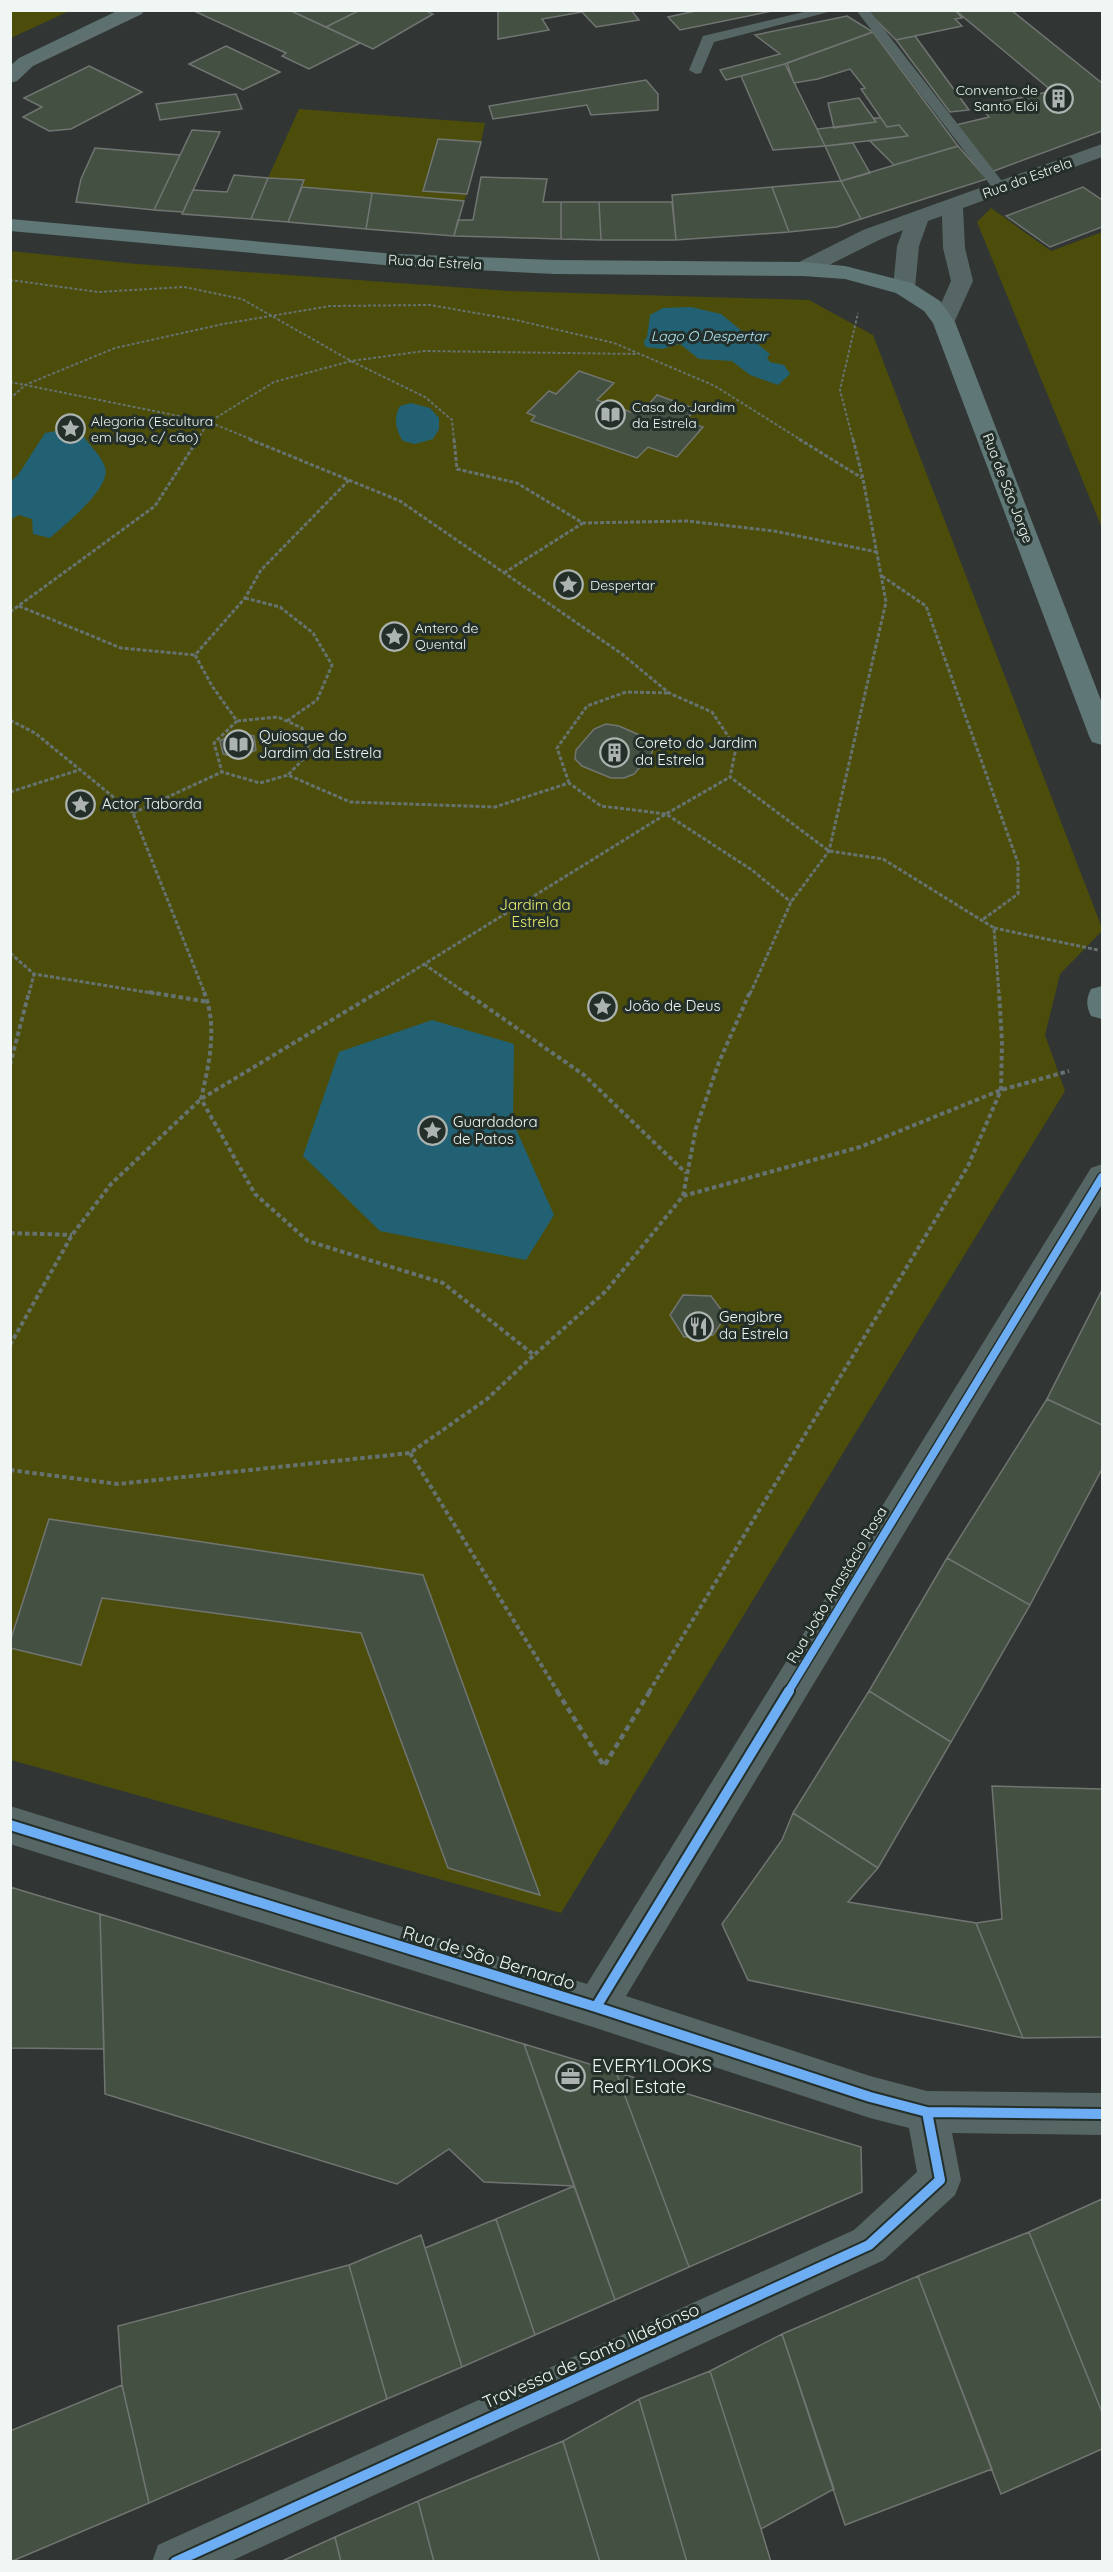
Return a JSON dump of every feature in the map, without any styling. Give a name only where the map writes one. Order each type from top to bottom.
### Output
[{"type":"main road","points":[[10,77],[16,65],[135,10]]},
{"type":"main road","name":"Rua da Estrela","points":[[15,216],[68,231],[395,260],[555,267],[803,269],[870,278]]},
{"type":"main road","name":"Rua de São Jorge","points":[[870,278],[904,288],[932,306],[944,322],[1102,736]]},
{"type":"main road","points":[[1102,997],[1102,1008]]},
{"type":"street","name":"Rua da Estrela","points":[[803,269],[871,235],[1102,150]]},
{"type":"street","points":[[944,322],[962,281],[954,248],[952,205]]},
{"type":"street","points":[[904,288],[908,246],[919,218]]},
{"type":"street","name":"Rua João Anastácio Rosa","points":[[596,2007],[1102,1177]]},
{"type":"street","name":"Rua de São Bernardo","points":[[10,1825],[596,2007],[870,2097],[927,2112],[1102,2115]]},
{"type":"street","name":"Travessa de Santo Ildefonso","points":[[175,2562],[869,2245],[940,2180],[927,2112]]},
{"type":"lane","points":[[696,70],[708,39],[830,10]]},
{"type":"lane","points":[[862,10],[1000,188]]},
{"type":"path","points":[[10,280],[98,292],[184,287],[242,298],[351,361],[425,397],[452,420],[457,469],[517,483],[583,523]]},
{"type":"path","points":[[10,399],[25,385],[116,348],[223,324],[330,306],[430,305],[516,320],[614,343],[715,386],[863,479]]},
{"type":"path","points":[[10,1470],[118,1484],[410,1453],[487,1399],[606,1291],[683,1196],[696,1128],[719,1062],[790,902],[829,851],[886,602],[863,479],[840,390],[858,312]]},
{"type":"path","points":[[10,612],[155,506],[209,422],[274,382],[351,361],[424,351],[640,354]]},
{"type":"path","points":[[10,382],[209,422],[400,501],[622,654],[669,693],[712,712],[736,748],[730,777],[201,1099],[111,1184],[72,1235],[10,1345]]},
{"type":"path","points":[[195,655],[245,598],[261,570],[349,480]]},
{"type":"path","points":[[504,573],[583,523],[687,521],[774,531],[877,552]]},
{"type":"path","points":[[881,576],[926,606],[1018,863],[1018,894],[982,920]]},
{"type":"path","points":[[245,598],[280,607],[313,633],[332,665],[317,700],[287,721]]},
{"type":"path","points":[[19,606],[121,648],[195,655]]},
{"type":"path","points":[[195,655],[212,686],[237,721]]},
{"type":"path","points":[[669,693],[627,692],[587,706],[557,748],[569,783],[601,806],[666,814],[752,870],[790,902]]},
{"type":"path","points":[[133,813],[222,772],[260,783],[288,775],[310,752],[302,728],[278,717],[237,721],[214,743],[222,772]]},
{"type":"path","points":[[10,720],[35,733],[133,813],[208,1002],[212,1051],[201,1099],[255,1194],[308,1242],[443,1283],[534,1355]]},
{"type":"path","points":[[10,792],[80,770]]},
{"type":"path","points":[[288,775],[350,802],[495,807],[569,783]]},
{"type":"path","points":[[730,777],[829,851],[883,859],[994,928],[1098,950]]},
{"type":"path","points":[[410,1453],[604,1767],[969,1166],[1001,1090],[1002,1042],[994,928]]},
{"type":"path","points":[[10,953],[34,974],[208,1002]]},
{"type":"path","points":[[424,964],[584,1075],[687,1174]]},
{"type":"path","points":[[10,1065],[34,974]]},
{"type":"path","points":[[683,1196],[860,1146],[1001,1090],[1069,1071]]},
{"type":"path","points":[[10,1233],[72,1235]]},
{"type":"green space","points":[[11,10],[69,10],[69,11],[11,38]]},
{"type":"green space","points":[[299,109],[485,123],[481,142],[438,139],[423,190],[467,194],[464,201],[302,187],[304,180],[268,178]]},
{"type":"green space","points":[[991,208],[1051,251],[1102,232],[1102,528],[977,222]]},
{"type":"green space","name":"Jardim da Estrela","points":[[10,251],[137,264],[509,291],[809,300],[873,335],[1102,928],[1102,931],[1060,974],[1045,1035],[1065,1091],[561,1913],[11,1760]]},
{"type":"water","name":"Lago O Despertar","points":[[691,307],[721,314],[770,354],[767,358],[770,362],[784,365],[790,374],[778,385],[750,375],[732,361],[699,359],[680,344],[662,349],[645,347],[644,341],[647,337],[650,315],[663,308]]},
{"type":"water","points":[[411,403],[430,408],[439,418],[439,429],[433,439],[415,444],[403,441],[397,429],[397,415],[400,406]]},
{"type":"water","points":[[62,430],[81,432],[103,463],[105,476],[94,495],[50,538],[33,534],[32,519],[19,515],[11,519],[11,481],[18,475],[45,433]]},
{"type":"water","points":[[432,1020],[514,1044],[513,1122],[554,1215],[526,1260],[380,1231],[303,1156],[339,1052]]},
{"type":"building","points":[[199,10],[289,10],[360,43],[309,69],[282,56],[286,53],[196,12]]},
{"type":"building","points":[[289,10],[360,10],[326,27]]},
{"type":"building","points":[[360,10],[424,10],[433,14],[373,49],[326,27]]},
{"type":"building","points":[[498,10],[631,10],[639,20],[596,27],[582,12],[542,19],[549,30],[498,39]]},
{"type":"building","points":[[700,10],[777,10],[680,30],[668,17]]},
{"type":"building","points":[[866,10],[955,10],[962,18],[955,19],[962,26],[896,40]]},
{"type":"building","name":"Convento de Santo Elói","points":[[955,10],[1011,10],[1102,83],[1102,131],[991,172],[952,126],[989,117],[979,106],[1052,91]]},
{"type":"building","points":[[847,16],[873,32],[785,64],[726,80],[720,70],[780,54],[755,35]]},
{"type":"building","points":[[873,32],[958,146],[894,165],[870,141],[908,136],[899,125],[887,127],[861,89],[865,88],[850,69],[818,79],[794,83],[787,63]]},
{"type":"building","points":[[915,36],[969,110],[950,112],[896,40]]},
{"type":"building","points":[[226,46],[280,72],[243,90],[189,64]]},
{"type":"building","points":[[785,64],[825,146],[773,150],[741,76]]},
{"type":"building","points":[[89,66],[142,92],[71,129],[49,131],[23,117],[42,107],[24,98]]},
{"type":"building","points":[[646,80],[658,94],[658,110],[591,115],[587,105],[493,119],[489,106]]},
{"type":"building","points":[[236,94],[242,109],[160,120],[156,104]]},
{"type":"building","points":[[859,98],[876,122],[834,128],[828,103]]},
{"type":"building","points":[[874,118],[881,118],[887,127],[899,125],[908,136],[825,146],[817,129],[876,122]]},
{"type":"building","points":[[192,130],[220,132],[183,212],[154,210]]},
{"type":"building","points":[[438,139],[481,142],[467,194],[423,191]]},
{"type":"building","points":[[853,143],[870,173],[841,181],[825,146]]},
{"type":"building","points":[[958,146],[987,179],[861,219],[841,181]]},
{"type":"building","points":[[95,148],[180,155],[154,210],[76,202],[81,179]]},
{"type":"building","points":[[234,175],[268,178],[251,219],[182,214],[193,190],[227,192]]},
{"type":"building","points":[[481,177],[547,179],[543,202],[561,202],[561,239],[454,236],[458,220],[473,220]]},
{"type":"building","points":[[268,178],[304,180],[288,222],[251,219]]},
{"type":"building","points":[[841,181],[861,219],[837,227],[789,232],[772,187]]},
{"type":"building","points":[[302,187],[372,193],[366,229],[288,222]]},
{"type":"building","points":[[772,187],[789,232],[676,240],[672,195]]},
{"type":"building","points":[[1083,187],[1102,200],[1102,227],[1050,247],[1006,216]]},
{"type":"building","points":[[372,193],[464,201],[454,236],[366,229]]},
{"type":"building","points":[[561,202],[599,202],[601,240],[561,239]]},
{"type":"building","points":[[599,202],[672,202],[676,240],[601,240]]},
{"type":"building","name":"Casa do Jardim da Estrela","points":[[579,371],[614,383],[597,400],[639,415],[657,395],[696,409],[685,421],[703,427],[677,457],[648,447],[637,458],[531,421],[535,416],[527,413],[549,391],[556,394]]},
{"type":"building","name":"Coreto do Jardim da Estrela","points":[[606,724],[619,726],[644,737],[653,744],[652,753],[634,774],[624,778],[611,778],[582,766],[575,759],[576,750],[594,729]]},
{"type":"building","name":"Quiosque do Jardim da Estrela","points":[[237,732],[254,736],[256,750],[239,758],[223,754],[220,741]]},
{"type":"building","points":[[1102,1290],[1102,1425],[1047,1399]]},
{"type":"building","name":"Gengibre da Estrela","points":[[683,1295],[711,1296],[726,1316],[713,1335],[684,1337],[670,1315]]},
{"type":"building","points":[[1047,1399],[1102,1425],[1102,1469],[1030,1605],[947,1558]]},
{"type":"building","points":[[49,1519],[423,1575],[540,1895],[448,1868],[361,1633],[102,1598],[81,1665],[10,1648]]},
{"type":"building","points":[[947,1558],[1030,1605],[951,1742],[869,1691]]},
{"type":"building","points":[[869,1691],[951,1742],[878,1868],[793,1813]]},
{"type":"building","points":[[992,1786],[1102,1789],[1102,2037],[1023,2038],[976,1923],[1002,1919]]},
{"type":"building","points":[[793,1813],[878,1868],[848,1902],[976,1923],[1023,2038],[748,1980],[722,1924],[782,1840]]},
{"type":"building","points":[[10,1887],[100,1914],[104,2049],[10,2048]]},
{"type":"building","points":[[100,1914],[524,2044],[574,2186],[484,2182],[449,2149],[397,2184],[105,2094]]},
{"type":"building","points":[[524,2044],[616,2072],[689,2267],[615,2300]]},
{"type":"building","points":[[616,2072],[861,2147],[862,2192],[689,2267]]},
{"type":"building","points":[[574,2186],[615,2300],[535,2335],[496,2219]]},
{"type":"building","points":[[1102,2199],[1102,2412],[1029,2232]]},
{"type":"building","points":[[496,2219],[535,2335],[462,2367],[425,2248]]},
{"type":"building","points":[[1029,2232],[1102,2412],[1102,2449],[1001,2494],[918,2276]]},
{"type":"building","points":[[421,2235],[462,2367],[387,2399],[349,2265]]},
{"type":"building","points":[[349,2265],[387,2399],[149,2503],[122,2385],[118,2326]]},
{"type":"building","points":[[918,2276],[992,2469],[845,2525],[782,2334]]},
{"type":"building","points":[[782,2334],[834,2489],[761,2529],[710,2371]]},
{"type":"building","points":[[710,2371],[771,2562],[687,2562],[639,2399]]},
{"type":"building","points":[[122,2385],[149,2503],[10,2562],[10,2431]]},
{"type":"building","points":[[639,2399],[687,2562],[600,2562],[563,2441]]},
{"type":"building","points":[[563,2441],[600,2562],[434,2562],[418,2501]]},
{"type":"building","points":[[418,2501],[434,2562],[341,2562],[335,2537]]},
{"type":"building","points":[[335,2537],[341,2562],[280,2562]]},
{"type":"tram line","points":[[10,74],[145,10]]},
{"type":"cycle path","points":[[596,2007],[1102,1177]]},
{"type":"cycle path","points":[[10,1825],[596,2007],[870,2097],[927,2112],[1102,2114]]},
{"type":"cycle path","points":[[175,2562],[869,2245],[940,2180],[927,2112]]},
{"type":"place","name":"Convento de Santo Elói","points":[[1059,98]]},
{"type":"place","name":"Casa do Jardim da Estrela","points":[[611,415]]},
{"type":"place","name":"Alegoria (Escultura em lago, c/ cão)","points":[[70,429]]},
{"type":"place","name":"Despertar","points":[[569,585]]},
{"type":"place","name":"Antero de Quental","points":[[394,636]]},
{"type":"place","name":"Quiosque do Jardim da Estrela","points":[[238,745]]},
{"type":"place","name":"Coreto do Jardim da Estrela","points":[[614,752]]},
{"type":"place","name":"Actor Taborda","points":[[81,804]]},
{"type":"place","name":"João de Deus","points":[[603,1006]]},
{"type":"place","name":"Guardadora de Patos","points":[[432,1131]]},
{"type":"place","name":"Gengibre da Estrela","points":[[698,1326]]},
{"type":"place","name":"EVERY1LOOKS Real Estate","points":[[571,2076]]}]
